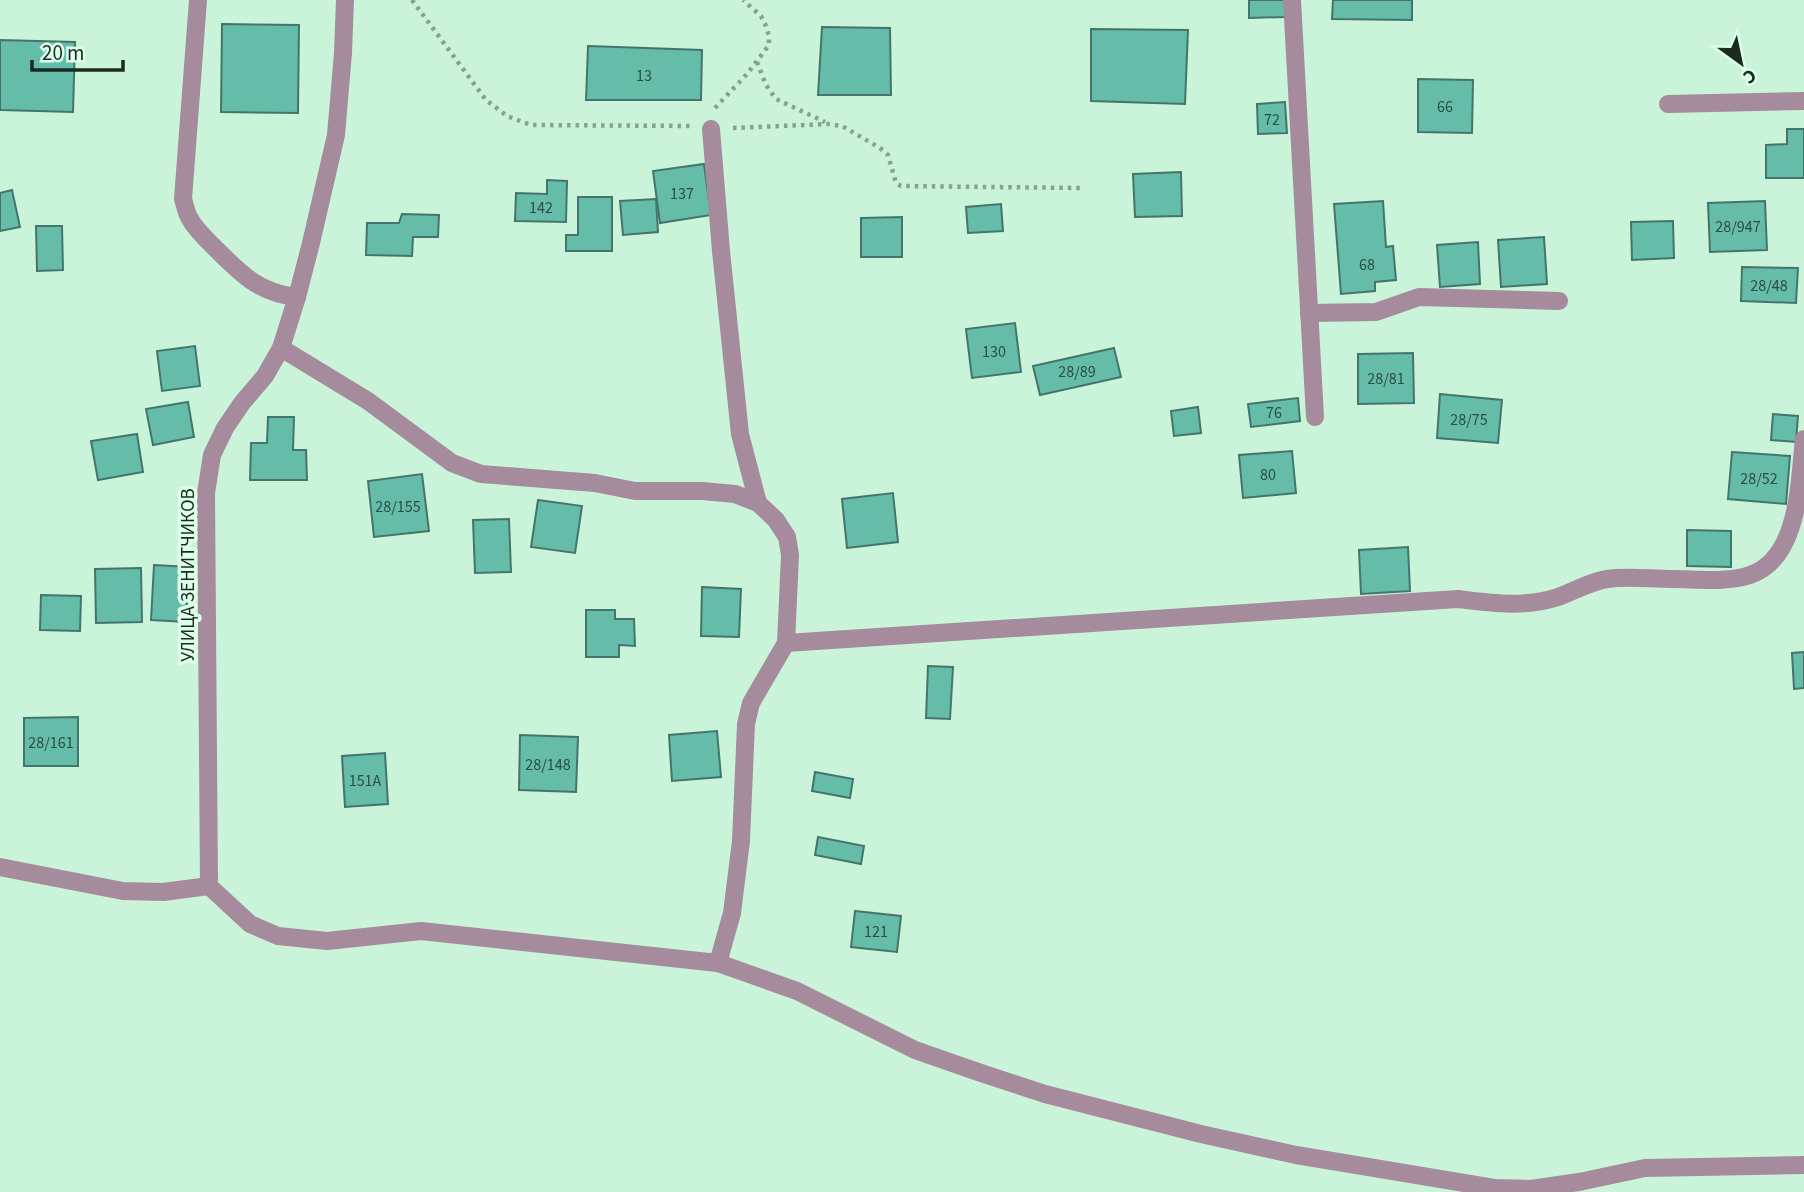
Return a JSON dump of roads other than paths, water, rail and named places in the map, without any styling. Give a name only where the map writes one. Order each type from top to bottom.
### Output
[{"type":"street","points":[[198,0],[183,199],[189,219],[201,235],[244,277],[264,289],[283,296],[297,297]]},
{"type":"street","name":"УЛИЦА ЗЕНИТЧИКОВ","points":[[209,886],[206,493],[212,455],[225,428],[265,376],[281,348],[297,297],[336,135],[345,0]]},
{"type":"street","points":[[1292,0],[1315,416]]},
{"type":"street","points":[[1668,104],[1804,101]]},
{"type":"street","points":[[712,128],[721,251],[740,434],[758,503]]},
{"type":"street","points":[[1309,313],[1376,312],[1419,297],[1559,301]]},
{"type":"street","points":[[281,348],[368,401],[452,463],[481,474],[595,483],[635,491],[735,494],[758,503],[776,520],[787,537],[790,555],[786,643],[751,704],[746,724],[741,841],[732,913],[718,963]]},
{"type":"street","points":[[786,643],[1327,606],[1458,599],[1504,604],[1537,602],[1608,579],[1731,579],[1752,574],[1771,562],[1784,544],[1794,519],[1804,439]]},
{"type":"street","points":[[0,867],[123,891],[163,892],[209,886],[250,924],[278,936],[327,942],[421,931],[718,963],[797,990],[915,1049],[1045,1094],[1296,1155],[1494,1188],[1531,1189],[1644,1168],[1804,1165]]}]
